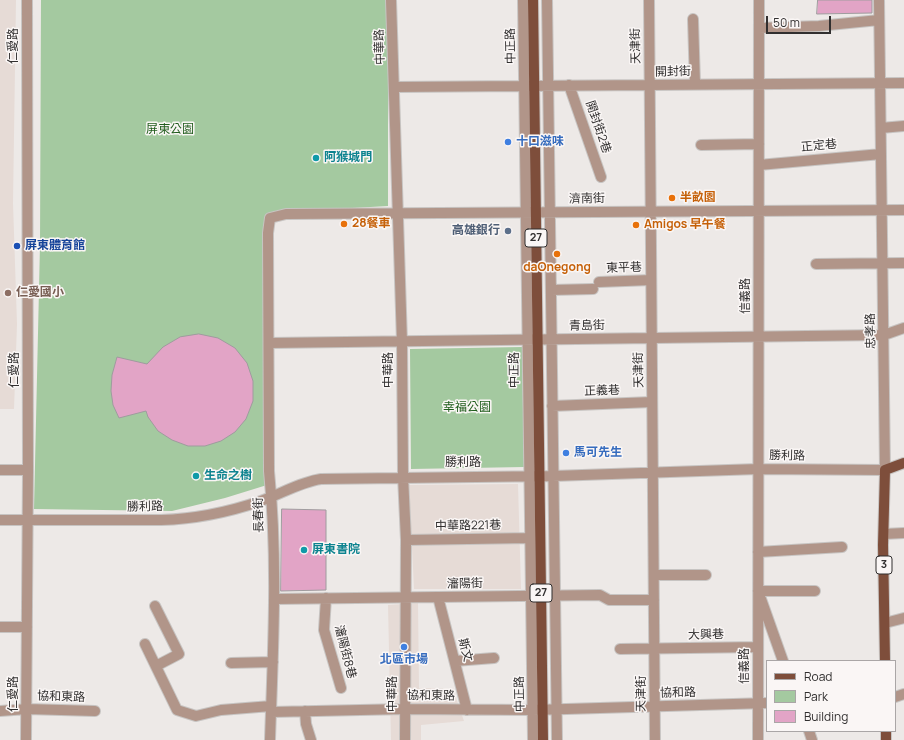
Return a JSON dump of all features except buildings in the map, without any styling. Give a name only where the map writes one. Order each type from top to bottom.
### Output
[{"type":"main road","name":"中正路","points":[[533,0],[529,85],[537,710],[543,740]]},
{"type":"main road","name":"勝利路","points":[[885,470],[904,464]]},
{"type":"main road","name":"忠孝路","points":[[885,470],[885,660]]},
{"type":"street","name":"仁愛路","points":[[26,740],[28,520],[27,0]]},
{"type":"street","name":"中華路","points":[[391,0],[402,342],[403,476],[406,540],[405,740]]},
{"type":"street","name":"中正路","points":[[523,0],[529,85]]},
{"type":"street","points":[[547,0],[557,740]]},
{"type":"street","name":"天津街","points":[[648,0],[654,473],[655,740]]},
{"type":"street","name":"信義路","points":[[758,740],[762,704],[758,647],[759,0]]},
{"type":"street","name":"忠孝路","points":[[879,0],[885,470]]},
{"type":"street","points":[[693,19],[695,84]]},
{"type":"street","points":[[759,28],[819,26],[879,20]]},
{"type":"street","name":"開封街","points":[[394,87],[904,83]]},
{"type":"street","name":"開封街2巷","points":[[569,85],[601,177]]},
{"type":"street","points":[[881,128],[904,126]]},
{"type":"street","points":[[701,145],[759,144]]},
{"type":"street","name":"正定巷","points":[[759,165],[881,154]]},
{"type":"street","name":"濟南街","points":[[270,218],[286,214],[904,210]]},
{"type":"street","name":"長春街","points":[[270,218],[268,233],[269,470],[272,497],[275,599],[270,740]]},
{"type":"street","points":[[816,264],[904,263]]},
{"type":"street","name":"東平巷","points":[[551,290],[651,280]]},
{"type":"street","name":"青島街","points":[[269,343],[884,335],[904,328]]},
{"type":"street","name":"正義巷","points":[[552,406],[652,402]]},
{"type":"street","name":"勝利路","points":[[0,520],[173,519],[213,514],[272,497],[316,480],[403,476],[553,476],[758,469],[885,470]]},
{"type":"street","points":[[0,470],[28,470]]},
{"type":"street","name":"中正路","points":[[534,476],[530,538],[536,596]]},
{"type":"street","points":[[884,534],[904,533]]},
{"type":"street","name":"中華路221巷","points":[[406,540],[530,538]]},
{"type":"street","points":[[758,552],[842,547]]},
{"type":"street","points":[[654,575],[706,575]]},
{"type":"street","points":[[758,591],[815,591]]},
{"type":"street","name":"信義路","points":[[758,591],[783,660]]},
{"type":"street","name":"瀋陽街","points":[[275,599],[600,595],[609,600],[654,600]]},
{"type":"street","name":"斯文","points":[[438,597],[467,710]]},
{"type":"street","name":"瀋陽街8巷","points":[[326,598],[324,630],[341,688]]},
{"type":"street","points":[[145,644],[156,666],[179,654],[155,606]]},
{"type":"street","points":[[884,623],[904,618]]},
{"type":"street","points":[[0,627],[27,627]]},
{"type":"street","name":"大興巷","points":[[620,650],[758,647]]},
{"type":"street","points":[[455,661],[494,658]]},
{"type":"street","points":[[231,663],[273,662]]},
{"type":"street","name":"協和東路","points":[[156,666],[177,710],[196,716],[221,710],[271,709],[305,711],[405,709],[537,710]]},
{"type":"street","name":"協和路","points":[[537,710],[762,704]]},
{"type":"street","name":"協和東路","points":[[0,711],[27,709],[95,711]]},
{"type":"street","name":"中正路","points":[[533,740],[537,710]]},
{"type":"street","points":[[305,711],[306,724],[311,740]]},
{"type":"shaded area","points":[[0,0],[16,0],[13,203],[17,324],[14,409],[0,409]]},
{"type":"shaded area","points":[[518,484],[521,589],[414,589],[409,485]]},
{"type":"shaded area","name":"北區市場","points":[[418,603],[419,688],[453,689],[464,721],[421,725],[421,740],[391,740],[388,605]]},
{"type":"green space","name":"屏東公園","points":[[41,0],[388,0],[388,206],[282,212],[267,216],[267,485],[225,498],[172,511],[34,509],[40,245]]},
{"type":"green space","name":"幸福公園","points":[[522,347],[524,467],[411,469],[410,349]]},
{"type":"place","name":"十口滋味","points":[[508,142]]},
{"type":"place","name":"阿猴城門","points":[[316,158]]},
{"type":"place","name":"半畝園","points":[[672,198]]},
{"type":"place","name":"28餐車","points":[[344,224]]},
{"type":"place","name":"Amigos 早午餐","points":[[636,225]]},
{"type":"place","name":"高雄銀行","points":[[508,231]]},
{"type":"place","name":"屏東體育館","points":[[17,246]]},
{"type":"place","name":"daOnegong","points":[[557,254]]},
{"type":"place","name":"仁愛國小","points":[[8,293]]},
{"type":"place","name":"馬可先生","points":[[566,453]]},
{"type":"place","name":"生命之樹","points":[[196,476]]},
{"type":"place","name":"屏東書院","points":[[304,550]]},
{"type":"place","name":"北區市場","points":[[404,647]]}]
